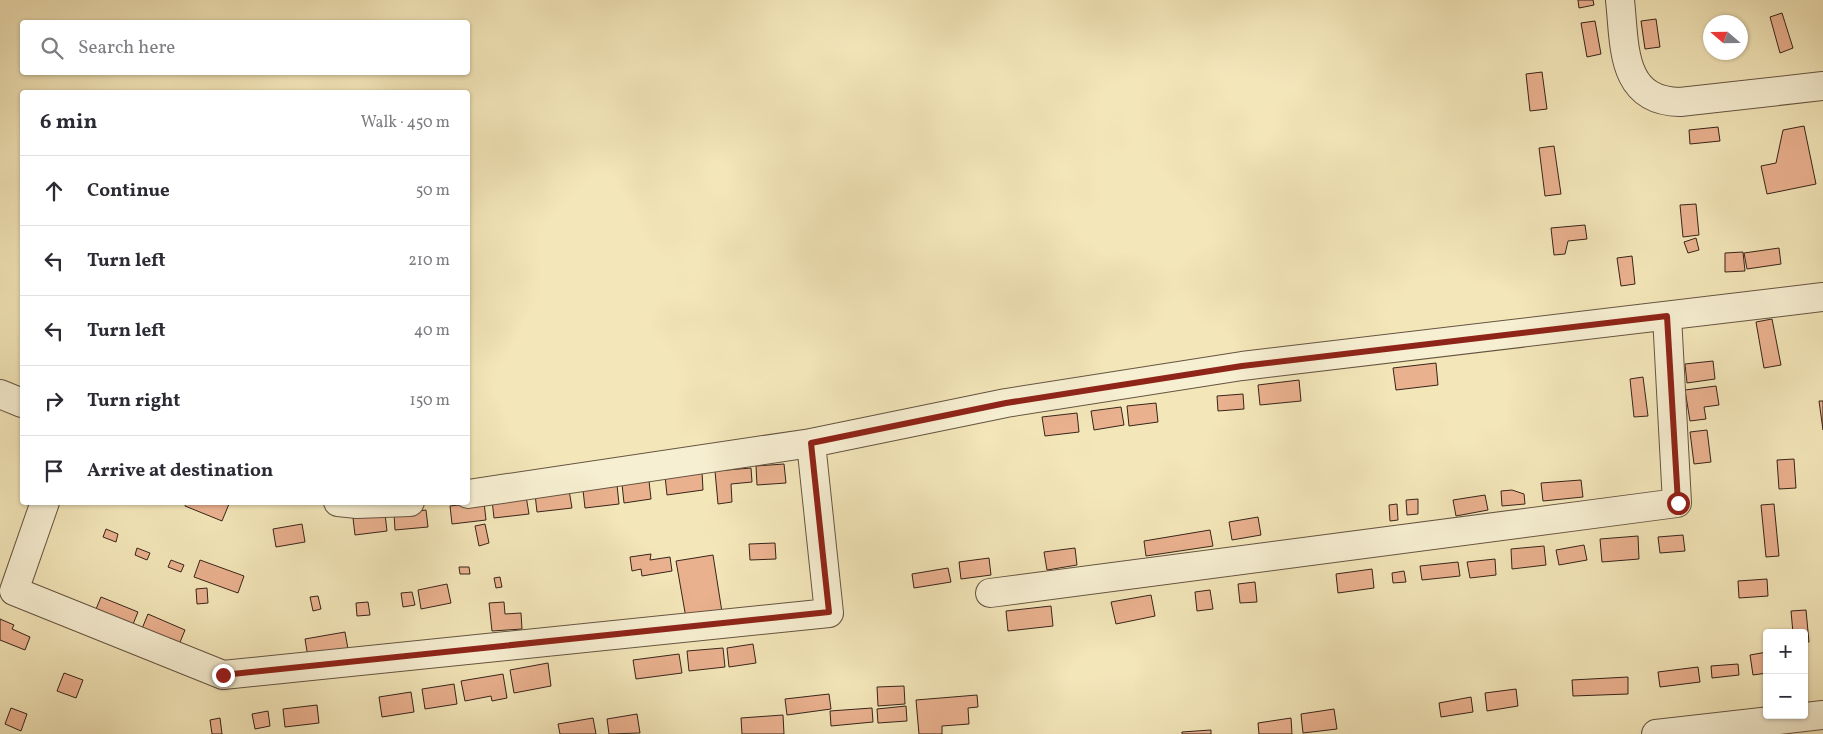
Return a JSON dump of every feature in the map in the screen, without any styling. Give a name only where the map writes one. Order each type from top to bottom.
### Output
[{"type":"street","points":[[1620,0],[1627,60],[1631,74],[1639,86],[1651,96],[1666,102],[1680,102],[1823,86]]},
{"type":"street","points":[[470,494],[811,443],[1006,403],[1242,366],[1823,298]]},
{"type":"street","points":[[990,593],[1678,503],[1667,316]]},
{"type":"street","points":[[0,394],[20,402]]},
{"type":"street","points":[[45,505],[14,590],[223,675],[829,612],[811,443]]},
{"type":"street","points":[[1656,734],[1823,715]]},
{"type":"building","points":[[1578,0],[1593,0],[1594,5],[1579,8]]},
{"type":"building","points":[[1782,13],[1793,48],[1780,53],[1770,17]]},
{"type":"building","points":[[1656,19],[1660,47],[1645,49],[1641,21]]},
{"type":"building","points":[[1595,21],[1601,54],[1587,57],[1581,23]]},
{"type":"building","points":[[1542,72],[1547,109],[1530,111],[1526,74]]},
{"type":"building","points":[[1804,126],[1816,184],[1767,194],[1761,166],[1776,163],[1783,130]]},
{"type":"building","points":[[1718,127],[1720,141],[1690,144],[1689,130]]},
{"type":"building","points":[[1554,146],[1561,194],[1545,196],[1539,148]]},
{"type":"building","points":[[1696,204],[1699,235],[1683,237],[1680,205]]},
{"type":"building","points":[[1585,225],[1587,239],[1568,241],[1565,254],[1554,255],[1551,228]]},
{"type":"building","points":[[1696,238],[1699,250],[1688,253],[1684,242]]},
{"type":"building","points":[[1779,248],[1781,264],[1747,269],[1744,253]]},
{"type":"building","points":[[1743,252],[1745,271],[1725,272],[1725,253]]},
{"type":"building","points":[[1632,256],[1635,284],[1621,286],[1617,258]]},
{"type":"building","points":[[1772,319],[1781,365],[1764,368],[1756,322]]},
{"type":"building","points":[[1713,361],[1715,379],[1687,383],[1685,364]]},
{"type":"building","points":[[1436,363],[1438,385],[1396,390],[1393,368]]},
{"type":"building","points":[[1643,377],[1648,416],[1634,417],[1630,379]]},
{"type":"building","points":[[1299,380],[1301,401],[1260,405],[1258,385]]},
{"type":"building","points":[[1716,386],[1719,405],[1704,407],[1706,419],[1690,421],[1685,390]]},
{"type":"building","points":[[1243,394],[1244,409],[1218,411],[1217,396]]},
{"type":"building","points":[[1819,401],[1823,401],[1823,430]]},
{"type":"building","points":[[1156,403],[1158,422],[1129,426],[1127,406]]},
{"type":"building","points":[[1121,407],[1124,425],[1094,430],[1091,411]]},
{"type":"building","points":[[1077,413],[1079,432],[1045,436],[1042,417]]},
{"type":"building","points":[[1707,430],[1711,462],[1694,464],[1690,432]]},
{"type":"building","points":[[1794,459],[1796,488],[1779,489],[1777,460]]},
{"type":"building","points":[[784,464],[786,483],[757,485],[756,466]]},
{"type":"building","points":[[751,468],[752,482],[731,484],[732,502],[718,504],[715,471]]},
{"type":"building","points":[[702,472],[703,490],[667,495],[665,476]]},
{"type":"building","points":[[1581,480],[1583,497],[1543,501],[1541,483]]},
{"type":"building","points":[[649,481],[651,499],[624,503],[622,484]]},
{"type":"building","points":[[617,485],[619,504],[585,508],[583,490]]},
{"type":"building","points":[[569,490],[572,508],[537,512],[535,494]]},
{"type":"building","points":[[1512,490],[1524,494],[1525,504],[1502,506],[1501,491]]},
{"type":"building","points":[[1485,495],[1488,510],[1456,516],[1453,500]]},
{"type":"building","points":[[526,496],[529,514],[494,518],[492,500]]},
{"type":"building","points":[[1418,499],[1418,514],[1407,515],[1406,500]]},
{"type":"building","points":[[484,502],[486,520],[452,524],[450,506]]},
{"type":"building","points":[[1397,504],[1398,520],[1390,521],[1389,505]]},
{"type":"building","points":[[1774,504],[1779,556],[1766,557],[1761,505]]},
{"type":"building","points":[[185,505],[229,505],[222,521]]},
{"type":"building","points":[[426,510],[428,527],[395,530],[394,514]]},
{"type":"building","points":[[385,514],[387,531],[355,535],[353,518]]},
{"type":"building","points":[[1258,517],[1261,535],[1232,540],[1229,522]]},
{"type":"building","points":[[302,524],[305,542],[276,547],[273,529]]},
{"type":"building","points":[[485,524],[489,543],[479,546],[475,526]]},
{"type":"building","points":[[106,529],[118,534],[116,542],[103,537]]},
{"type":"building","points":[[1210,530],[1213,546],[1146,556],[1144,541]]},
{"type":"building","points":[[1683,535],[1685,551],[1660,553],[1658,537]]},
{"type":"building","points":[[1638,536],[1639,559],[1602,562],[1600,539]]},
{"type":"building","points":[[775,543],[776,559],[750,560],[749,544]]},
{"type":"building","points":[[1584,545],[1587,560],[1559,565],[1556,550]]},
{"type":"building","points":[[1544,546],[1546,565],[1512,569],[1511,549]]},
{"type":"building","points":[[137,548],[150,553],[147,560],[135,555]]},
{"type":"building","points":[[1075,548],[1077,565],[1047,570],[1044,552]]},
{"type":"building","points":[[651,554],[650,560],[670,557],[672,571],[642,576],[641,569],[632,571],[630,557]]},
{"type":"building","points":[[713,555],[722,612],[686,618],[676,561]]},
{"type":"building","points":[[989,558],[991,575],[961,579],[959,562]]},
{"type":"building","points":[[1495,559],[1496,575],[1470,578],[1467,562]]},
{"type":"building","points":[[171,560],[184,565],[181,572],[168,567]]},
{"type":"building","points":[[200,560],[244,576],[238,593],[194,577]]},
{"type":"building","points":[[1458,562],[1460,576],[1422,580],[1420,566]]},
{"type":"building","points":[[459,567],[469,567],[470,574],[460,574]]},
{"type":"building","points":[[948,568],[951,582],[914,588],[912,574]]},
{"type":"building","points":[[1372,569],[1374,588],[1338,593],[1336,574]]},
{"type":"building","points":[[1404,571],[1406,582],[1393,583],[1392,573]]},
{"type":"building","points":[[500,577],[502,587],[496,588],[494,578]]},
{"type":"building","points":[[1767,579],[1768,596],[1739,598],[1738,581]]},
{"type":"building","points":[[1255,582],[1257,602],[1240,603],[1238,584]]},
{"type":"building","points":[[447,584],[451,603],[421,609],[418,590]]},
{"type":"building","points":[[207,588],[208,603],[197,604],[196,589]]},
{"type":"building","points":[[1210,590],[1213,609],[1197,611],[1195,592]]},
{"type":"building","points":[[412,592],[415,605],[403,607],[401,593]]},
{"type":"building","points":[[1151,595],[1155,616],[1116,624],[1111,602]]},
{"type":"building","points":[[318,596],[321,609],[313,611],[310,597]]},
{"type":"building","points":[[101,597],[138,612],[131,629],[94,614]]},
{"type":"building","points":[[368,602],[370,615],[357,616],[356,603]]},
{"type":"building","points":[[504,602],[505,614],[521,613],[522,629],[492,631],[489,603]]},
{"type":"building","points":[[1051,606],[1053,626],[1008,631],[1006,611]]},
{"type":"building","points":[[1806,610],[1808,629],[1793,629],[1791,611]]},
{"type":"building","points":[[148,614],[185,630],[178,647],[141,631]]},
{"type":"building","points":[[0,619],[14,625],[12,629],[30,637],[25,650],[0,640]]},
{"type":"building","points":[[345,632],[348,649],[308,657],[305,639]]},
{"type":"building","points":[[753,644],[756,663],[729,667],[727,648]]},
{"type":"building","points":[[723,648],[725,667],[689,671],[687,651]]},
{"type":"building","points":[[1763,653],[1763,674],[1753,675],[1750,655]]},
{"type":"building","points":[[679,654],[682,673],[636,679],[633,660]]},
{"type":"building","points":[[548,663],[551,686],[514,693],[510,670]]},
{"type":"building","points":[[1738,664],[1739,675],[1712,678],[1711,666]]},
{"type":"building","points":[[1698,667],[1700,682],[1660,687],[1658,672]]},
{"type":"building","points":[[64,673],[83,680],[76,698],[57,691]]},
{"type":"building","points":[[503,674],[507,698],[492,701],[491,696],[465,701],[461,681]]},
{"type":"building","points":[[1628,677],[1628,694],[1573,696],[1572,680]]},
{"type":"building","points":[[454,684],[457,704],[425,709],[422,689]]},
{"type":"building","points":[[904,686],[905,704],[878,706],[877,687]]},
{"type":"building","points":[[1516,689],[1518,706],[1487,711],[1485,693]]},
{"type":"building","points":[[411,692],[414,712],[382,717],[379,697]]},
{"type":"building","points":[[829,694],[831,709],[787,715],[785,699]]},
{"type":"building","points":[[977,695],[978,707],[968,708],[969,724],[942,726],[942,734],[919,734],[916,700]]},
{"type":"building","points":[[1471,697],[1473,712],[1441,717],[1439,703]]},
{"type":"building","points":[[317,705],[319,723],[285,727],[283,709]]},
{"type":"building","points":[[906,706],[907,721],[878,723],[877,709]]},
{"type":"building","points":[[11,708],[27,714],[21,731],[5,724]]},
{"type":"building","points":[[872,708],[873,722],[831,726],[830,711]]},
{"type":"building","points":[[1334,709],[1337,729],[1303,733],[1301,714]]},
{"type":"building","points":[[268,711],[270,726],[255,729],[252,714]]},
{"type":"building","points":[[637,714],[640,733],[609,734],[607,719]]},
{"type":"building","points":[[783,715],[784,734],[742,734],[741,718]]},
{"type":"building","points":[[220,718],[222,734],[212,734],[210,720]]},
{"type":"building","points":[[593,718],[596,734],[560,734],[558,724]]},
{"type":"building","points":[[1291,718],[1292,734],[1259,734],[1258,723]]},
{"type":"building","points":[[1211,730],[1211,734],[1182,734],[1182,732]]},
{"type":"route","points":[[223,675],[829,612],[811,443],[1006,403],[1242,366],[1667,316],[1678,503]]}]
